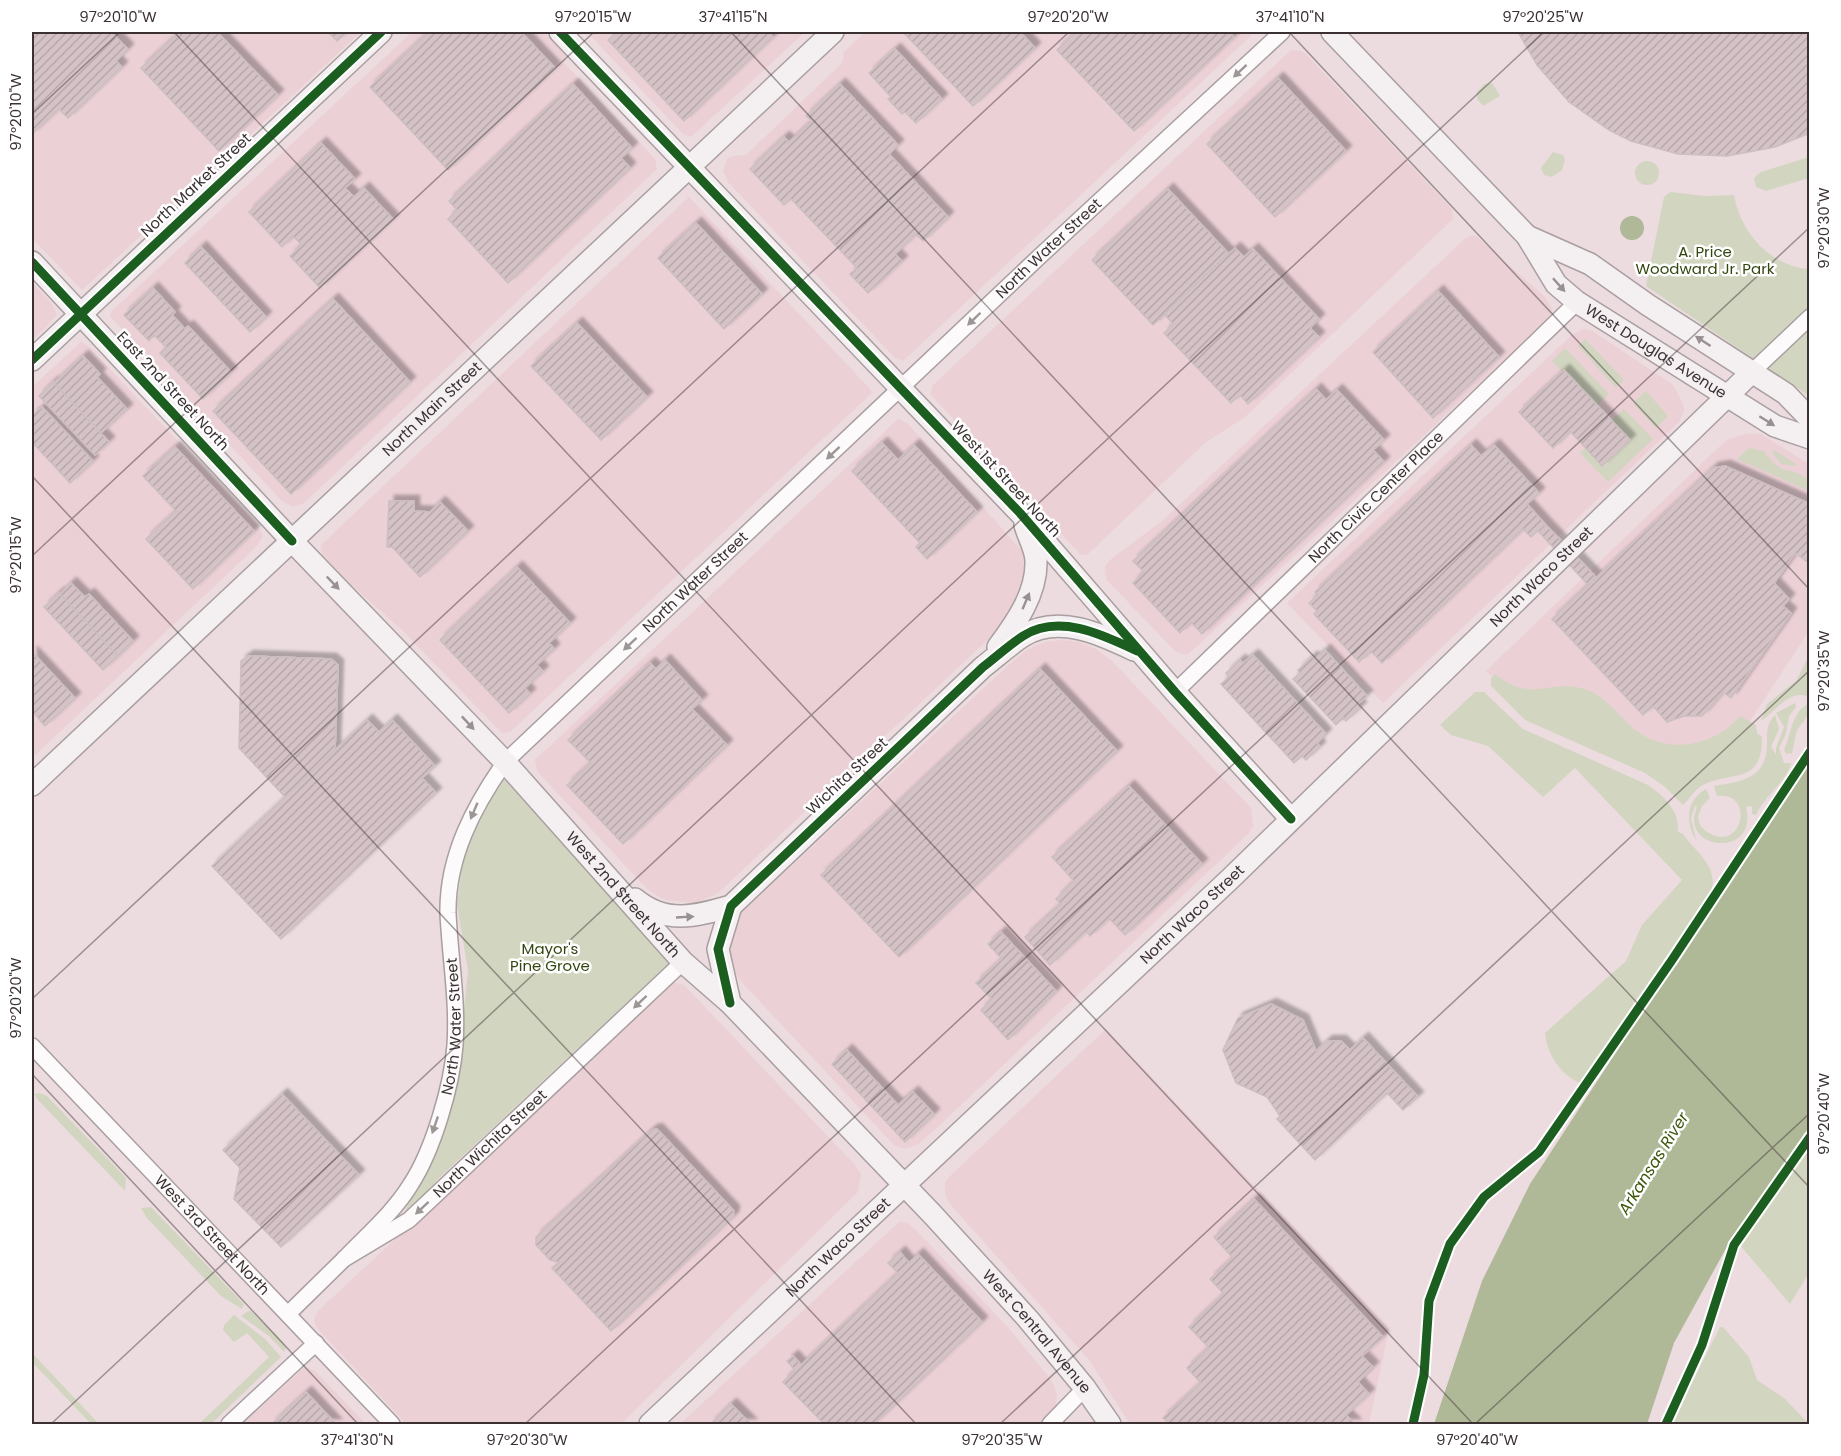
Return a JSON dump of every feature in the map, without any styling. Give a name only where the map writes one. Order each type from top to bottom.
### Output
[{"type":"street","name":"North Market Street","points":[[32,360],[381,32]]},
{"type":"street","name":"West 1st Street North","points":[[561,32],[689,169],[1020,513],[1175,692],[1291,819]]},
{"type":"street","name":"North Main Street","points":[[32,785],[833,32]]},
{"type":"street","name":"North Water Street","points":[[344,1259],[412,1184],[441,1107],[455,1048],[455,1000],[448,910],[456,852],[480,797],[505,762],[1039,257],[1282,32]]},
{"type":"street","name":"West Douglas Avenue","points":[[1332,32],[1527,236],[1556,284],[1577,302],[1775,426],[1809,438]]},
{"type":"street","name":"West Douglas Avenue","points":[[1527,236],[1590,264],[1648,305],[1786,394],[1809,419]]},
{"type":"street","name":"East 2nd Street North","points":[[32,262],[292,541]]},
{"type":"street","name":"North Civic Center Place","points":[[1175,692],[1577,302]]},
{"type":"street","points":[[1752,372],[1809,317]]},
{"type":"street","name":"North Waco Street","points":[[650,1425],[906,1186],[1291,819],[1752,372]]},
{"type":"street","points":[[983,667],[1014,627],[1035,578],[1036,559],[1020,513]]},
{"type":"street","name":"West 2nd Street North","points":[[292,541],[505,762],[616,884],[683,962],[730,1003],[803,1082],[906,1186],[957,1244]]},
{"type":"street","points":[[983,667],[1025,635],[1049,626],[1089,631],[1142,654]]},
{"type":"street","name":"Wichita Street","points":[[731,906],[983,667]]},
{"type":"street","points":[[616,884],[640,904],[669,917],[691,918],[731,906]]},
{"type":"street","points":[[730,1003],[718,949],[731,906]]},
{"type":"street","name":"North Wichita Street","points":[[289,1313],[344,1259],[409,1220],[683,962]]},
{"type":"street","name":"West 3rd Street North","points":[[32,1046],[289,1313],[392,1425]]},
{"type":"street","name":"West Central Avenue","points":[[957,1244],[1028,1319],[1085,1388],[1110,1425]]},
{"type":"street","points":[[230,1425],[316,1343]]},
{"type":"street","points":[[1050,1425],[1085,1388]]},
{"type":"shaded area","points":[[32,32],[361,32],[82,290],[32,238]]},
{"type":"shaded area","points":[[412,32],[536,32],[547,35],[566,54],[564,63],[655,159],[657,169],[304,503],[293,507],[282,501],[110,316],[112,311]]},
{"type":"shaded area","points":[[587,32],[805,32],[691,137],[683,134]]},
{"type":"shaded area","points":[[865,32],[1255,32],[903,361],[895,358],[728,182],[723,171],[727,159],[732,156],[746,155],[842,63],[844,52]]},
{"type":"shaded area","points":[[1291,50],[1301,51],[1307,55],[1452,209],[1453,219],[1245,417],[1205,443],[1088,554],[1081,555],[931,395],[932,386]]},
{"type":"shaded area","points":[[689,197],[871,390],[871,394],[510,732],[502,733],[402,630],[346,580],[322,554],[321,545]]},
{"type":"shaded area","points":[[1475,235],[1545,297],[1552,309],[1548,320],[1192,651],[1186,655],[1175,651],[1106,579],[1105,567],[1111,559],[1162,521],[1466,238]]},
{"type":"shaded area","points":[[32,282],[52,304],[57,315],[32,341]]},
{"type":"shaded area","points":[[1584,329],[1591,330],[1673,385],[1683,404],[1684,411],[1679,422],[1383,703],[1287,603],[1573,334]]},
{"type":"shaded area","points":[[81,342],[88,346],[258,526],[263,536],[257,546],[32,758],[32,387]]},
{"type":"shaded area","points":[[898,419],[907,423],[1024,553],[1027,559],[1027,575],[1012,613],[997,631],[717,894],[695,903],[665,900],[648,890],[537,771],[535,760]]},
{"type":"shaded area","points":[[1745,434],[1761,434],[1809,464],[1809,631],[1737,741],[1688,764],[1507,691],[1486,671],[1718,448],[1729,439]]},
{"type":"shaded area","points":[[1062,640],[1079,642],[1096,649],[1112,661],[1251,808],[1253,826],[1248,834],[943,1122],[919,1144],[904,1149],[894,1145],[738,978],[729,957],[730,936],[737,918],[746,908],[1013,661],[1028,649],[1045,642]]},
{"type":"shaded area","points":[[671,982],[684,985],[854,1164],[861,1174],[858,1192],[621,1424],[406,1424],[317,1328],[314,1319],[318,1311]]},
{"type":"shaded area","points":[[1106,1029],[1389,1328],[1369,1424],[1130,1424],[1089,1360],[951,1205],[945,1195],[945,1183],[951,1175]]},
{"type":"shaded area","points":[[899,1222],[906,1223],[915,1229],[1011,1331],[1052,1381],[1057,1394],[1056,1406],[1039,1424],[680,1424]]},
{"type":"shaded area","points":[[305,1367],[314,1370],[366,1424],[242,1424]]},
{"type":"green space","points":[[1492,83],[1500,96],[1483,106],[1477,99],[1477,92],[1484,84]]},
{"type":"green space","points":[[1553,152],[1563,155],[1565,160],[1562,170],[1552,177],[1544,175],[1541,168]]},
{"type":"green space","points":[[1809,157],[1809,178],[1766,191],[1756,187],[1754,178],[1761,172]]},
{"type":"green space","points":[[1647,161],[1656,164],[1659,173],[1656,182],[1647,185],[1638,182],[1635,173],[1638,164]]},
{"type":"green space","name":"A. Price Woodward Jr. Park","points":[[1670,192],[1705,196],[1734,195],[1743,222],[1760,245],[1782,262],[1809,269],[1809,396],[1646,286],[1664,197]]},
{"type":"green space","points":[[1585,339],[1624,380],[1616,388],[1578,346]]},
{"type":"green space","points":[[1565,348],[1609,394],[1597,405],[1565,370],[1562,372],[1552,361]]},
{"type":"green space","points":[[1646,391],[1668,416],[1656,428],[1633,403]]},
{"type":"green space","points":[[1624,409],[1653,439],[1608,482],[1580,453],[1585,448],[1630,440],[1612,420]]},
{"type":"green space","points":[[1749,448],[1764,451],[1776,465],[1809,480],[1809,491],[1737,459]]},
{"type":"green space","points":[[1774,450],[1797,465],[1781,464],[1772,453]]},
{"type":"green space","points":[[1809,656],[1809,697],[1802,695],[1789,698],[1761,721],[1767,704],[1796,681]]},
{"type":"green space","points":[[1495,674],[1520,688],[1563,686],[1587,690],[1606,701],[1633,728],[1646,737],[1675,745],[1703,741],[1717,735],[1740,716],[1756,725],[1757,733],[1762,737],[1761,753],[1751,770],[1703,785],[1683,805],[1665,787],[1645,773],[1525,720],[1491,686],[1491,678]]},
{"type":"green space","points":[[1475,692],[1484,692],[1523,729],[1654,789],[1670,805],[1676,817],[1678,832],[1683,834],[1705,860],[1712,875],[1711,893],[1582,1084],[1568,1076],[1556,1063],[1546,1041],[1545,1033],[1626,961],[1642,925],[1682,880],[1575,768],[1543,797],[1488,746],[1451,735],[1440,725]]},
{"type":"green space","points":[[1795,703],[1796,707],[1789,716],[1786,734],[1779,748],[1784,763],[1791,763],[1785,777],[1756,815],[1752,814],[1752,806],[1746,807],[1747,824],[1741,835],[1731,841],[1719,843],[1708,840],[1698,833],[1694,822],[1697,807],[1695,806],[1691,818],[1696,840],[1690,826],[1689,812],[1694,799],[1706,789],[1710,798],[1702,806],[1698,816],[1702,827],[1708,833],[1722,837],[1731,835],[1737,828],[1740,810],[1737,802],[1729,797],[1717,796],[1714,786],[1733,783],[1757,772],[1766,756],[1768,729],[1775,715],[1779,729],[1771,747],[1776,755],[1776,748],[1784,727],[1776,713]]},
{"type":"green space","points":[[1809,703],[1809,714],[1797,730],[1792,753],[1786,754],[1784,750],[1795,718]]},
{"type":"green space","name":"Mayor's Pine Grove","points":[[503,778],[669,963],[439,1178],[399,1226],[456,1090],[468,970],[457,905],[464,851],[482,808]]},
{"type":"green space","points":[[34,1094],[47,1096],[126,1178],[125,1191],[38,1100]]},
{"type":"green space","points":[[1809,1127],[1809,1273],[1790,1304],[1733,1237]]},
{"type":"green space","points":[[151,1207],[244,1304],[242,1309],[221,1296],[146,1217],[141,1208]]},
{"type":"green space","points":[[250,1310],[283,1342],[286,1348],[284,1352],[269,1336],[241,1316]]},
{"type":"green space","points":[[234,1315],[265,1339],[281,1357],[211,1424],[199,1424],[269,1357],[247,1333],[234,1342],[223,1330],[224,1325]]},
{"type":"green space","points":[[1720,1327],[1723,1327],[1749,1357],[1757,1380],[1785,1399],[1809,1424],[1671,1424]]},
{"type":"green space","points":[[32,1353],[99,1424],[91,1424],[32,1362]]},
{"type":"water","points":[[1632,216],[1640,220],[1644,228],[1640,236],[1632,240],[1624,236],[1620,228],[1624,220]]},
{"type":"water","name":"Arkansas River","points":[[1809,757],[1809,1127],[1729,1243],[1674,1343],[1647,1424],[1434,1424],[1482,1281],[1530,1184]]},
{"type":"building","points":[[32,32],[111,32],[128,49],[116,61],[122,67],[68,118],[59,109],[32,134]]},
{"type":"building","points":[[180,32],[217,32],[278,95],[219,151],[141,68]]},
{"type":"building","points":[[328,32],[347,32],[337,41]]},
{"type":"building","points":[[429,32],[521,32],[555,68],[448,170],[370,87]]},
{"type":"building","points":[[617,32],[768,32],[773,37],[684,121],[608,40]]},
{"type":"building","points":[[903,32],[1020,32],[1035,48],[973,106]]},
{"type":"building","points":[[1076,32],[1229,32],[1234,37],[1134,131],[1057,50]]},
{"type":"building","points":[[1518,32],[1810,32],[1810,133],[1775,147],[1727,156],[1678,154],[1631,141],[1609,130],[1569,102],[1537,65]]},
{"type":"building","points":[[895,49],[942,99],[916,123],[905,112],[902,114],[888,99],[891,97],[869,73]]},
{"type":"building","points":[[1278,78],[1346,151],[1275,217],[1207,144]]},
{"type":"building","points":[[573,84],[632,148],[621,158],[630,168],[508,283],[448,219],[457,210],[449,201]]},
{"type":"building","points":[[840,84],[898,145],[889,154],[948,217],[923,241],[916,234],[895,254],[902,261],[868,293],[850,274],[857,268],[791,199],[784,205],[750,169],[784,137],[789,142],[812,121],[806,116]]},
{"type":"building","points":[[321,143],[355,179],[345,188],[354,197],[364,188],[393,219],[320,288],[290,256],[302,245],[293,236],[282,247],[249,212]]},
{"type":"building","points":[[1168,189],[1228,253],[1153,325],[1092,260]]},
{"type":"building","points":[[696,223],[762,294],[724,329],[658,258]]},
{"type":"building","points":[[201,247],[266,317],[250,332],[185,263]]},
{"type":"building","points":[[1235,248],[1244,257],[1253,249],[1319,319],[1310,328],[1319,337],[1248,404],[1240,395],[1231,403],[1164,333],[1173,324],[1164,314]]},
{"type":"building","points":[[153,288],[175,312],[172,315],[185,329],[188,326],[231,372],[203,399],[160,353],[166,347],[154,335],[149,341],[124,315]]},
{"type":"building","points":[[1438,291],[1499,357],[1433,418],[1373,352]]},
{"type":"building","points":[[333,299],[410,382],[291,494],[213,411]]},
{"type":"building","points":[[577,323],[647,397],[601,440],[531,366]]},
{"type":"building","points":[[83,356],[100,374],[97,377],[127,409],[101,433],[54,383]]},
{"type":"building","points":[[1564,370],[1630,440],[1602,466],[1570,431],[1553,448],[1519,412]]},
{"type":"building","points":[[53,382],[109,442],[95,455],[39,396]]},
{"type":"building","points":[[1316,389],[1326,400],[1337,390],[1384,440],[1373,450],[1384,462],[1202,634],[1191,622],[1180,633],[1133,583],[1144,572],[1133,561]]},
{"type":"building","points":[[42,407],[93,461],[70,483],[32,442],[32,416]]},
{"type":"building","points":[[882,443],[898,460],[914,445],[977,512],[927,559],[916,547],[920,543],[852,471]]},
{"type":"building","points":[[1471,445],[1481,456],[1494,445],[1539,493],[1527,504],[1545,524],[1531,537],[1523,529],[1382,663],[1371,651],[1359,662],[1314,614],[1317,611],[1309,603],[1318,595],[1315,592]]},
{"type":"building","points":[[175,447],[254,531],[193,589],[146,539],[176,511],[143,476]]},
{"type":"building","points":[[1725,466],[1810,504],[1810,564],[1795,553],[1774,583],[1789,599],[1783,606],[1791,613],[1731,698],[1723,692],[1702,716],[1684,716],[1667,722],[1653,706],[1643,715],[1552,619],[1713,468]]},
{"type":"building","points":[[389,501],[414,501],[414,511],[430,512],[440,502],[468,531],[420,577],[392,547],[387,547]]},
{"type":"building","points":[[1545,524],[1596,577],[1588,585],[1538,531]]},
{"type":"building","points":[[517,567],[570,623],[549,643],[554,649],[537,665],[543,671],[525,688],[530,694],[509,713],[440,640]]},
{"type":"building","points":[[71,583],[85,597],[89,594],[133,641],[118,656],[60,594]]},
{"type":"building","points":[[59,593],[118,656],[103,670],[44,607]]},
{"type":"building","points":[[1325,650],[1367,696],[1358,704],[1361,707],[1346,721],[1343,718],[1336,725],[1293,679],[1300,673],[1298,670],[1312,657],[1315,659]]},
{"type":"building","points":[[32,652],[75,698],[45,726],[32,711]]},
{"type":"building","points":[[1253,655],[1326,734],[1317,743],[1320,747],[1306,760],[1302,756],[1294,763],[1221,684],[1229,677],[1226,673],[1240,660],[1243,663]]},
{"type":"building","points":[[248,656],[331,659],[338,665],[335,750],[285,797],[239,748],[241,661]]},
{"type":"building","points":[[665,660],[702,700],[692,709],[727,745],[623,844],[567,785],[591,763],[568,740],[650,663],[656,669]]},
{"type":"building","points":[[1040,669],[1117,751],[899,957],[821,875]]},
{"type":"building","points":[[367,720],[379,732],[392,720],[435,766],[422,778],[436,793],[281,939],[212,866]]},
{"type":"building","points":[[1129,786],[1202,864],[1125,935],[1109,918],[1090,936],[1086,931],[1050,965],[1025,937],[1061,904],[1056,899],[1074,881],[1052,857]]},
{"type":"building","points":[[1001,932],[1056,991],[1008,1040],[981,1010],[992,999],[976,983],[1002,959],[988,944]]},
{"type":"building","points":[[1271,1004],[1303,1020],[1316,1051],[1327,1041],[1341,1041],[1350,1050],[1363,1038],[1418,1097],[1403,1110],[1387,1093],[1315,1160],[1277,1119],[1280,1116],[1267,1097],[1236,1083],[1223,1050],[1238,1018]]},
{"type":"building","points":[[847,1050],[898,1105],[913,1092],[934,1114],[905,1142],[832,1064]]},
{"type":"building","points":[[282,1094],[359,1175],[281,1247],[234,1199],[240,1168],[223,1150]]},
{"type":"building","points":[[657,1129],[734,1211],[733,1217],[611,1331],[552,1268],[559,1262],[550,1260],[536,1245],[536,1237],[652,1130]]},
{"type":"building","points":[[1254,1199],[1383,1337],[1362,1356],[1373,1367],[1358,1382],[1369,1394],[1346,1415],[1355,1424],[1170,1424],[1163,1418],[1201,1383],[1187,1368],[1209,1348],[1189,1327],[1224,1294],[1210,1279],[1233,1258],[1214,1237]]},
{"type":"building","points":[[900,1252],[909,1263],[918,1254],[982,1322],[874,1424],[824,1424],[783,1382],[795,1370],[787,1361],[793,1356],[801,1365],[898,1273],[888,1263]]},
{"type":"building","points":[[306,1392],[336,1424],[272,1424]]},
{"type":"building","points":[[731,1404],[751,1424],[711,1424]]},
{"type":"cycle path","points":[[32,360],[381,32]]},
{"type":"cycle path","points":[[560,32],[1020,513],[1175,692],[1291,819]]},
{"type":"cycle path","points":[[32,262],[292,541]]},
{"type":"cycle path","points":[[730,1003],[718,949],[731,906],[983,667],[1023,636],[1037,629],[1051,626],[1066,626],[1095,633],[1137,651]]},
{"type":"cycle path","points":[[1413,1424],[1424,1375],[1429,1301],[1450,1244],[1484,1197],[1539,1152],[1672,960],[1810,752]]},
{"type":"cycle path","points":[[1666,1424],[1702,1345],[1734,1245],[1810,1137]]}]
